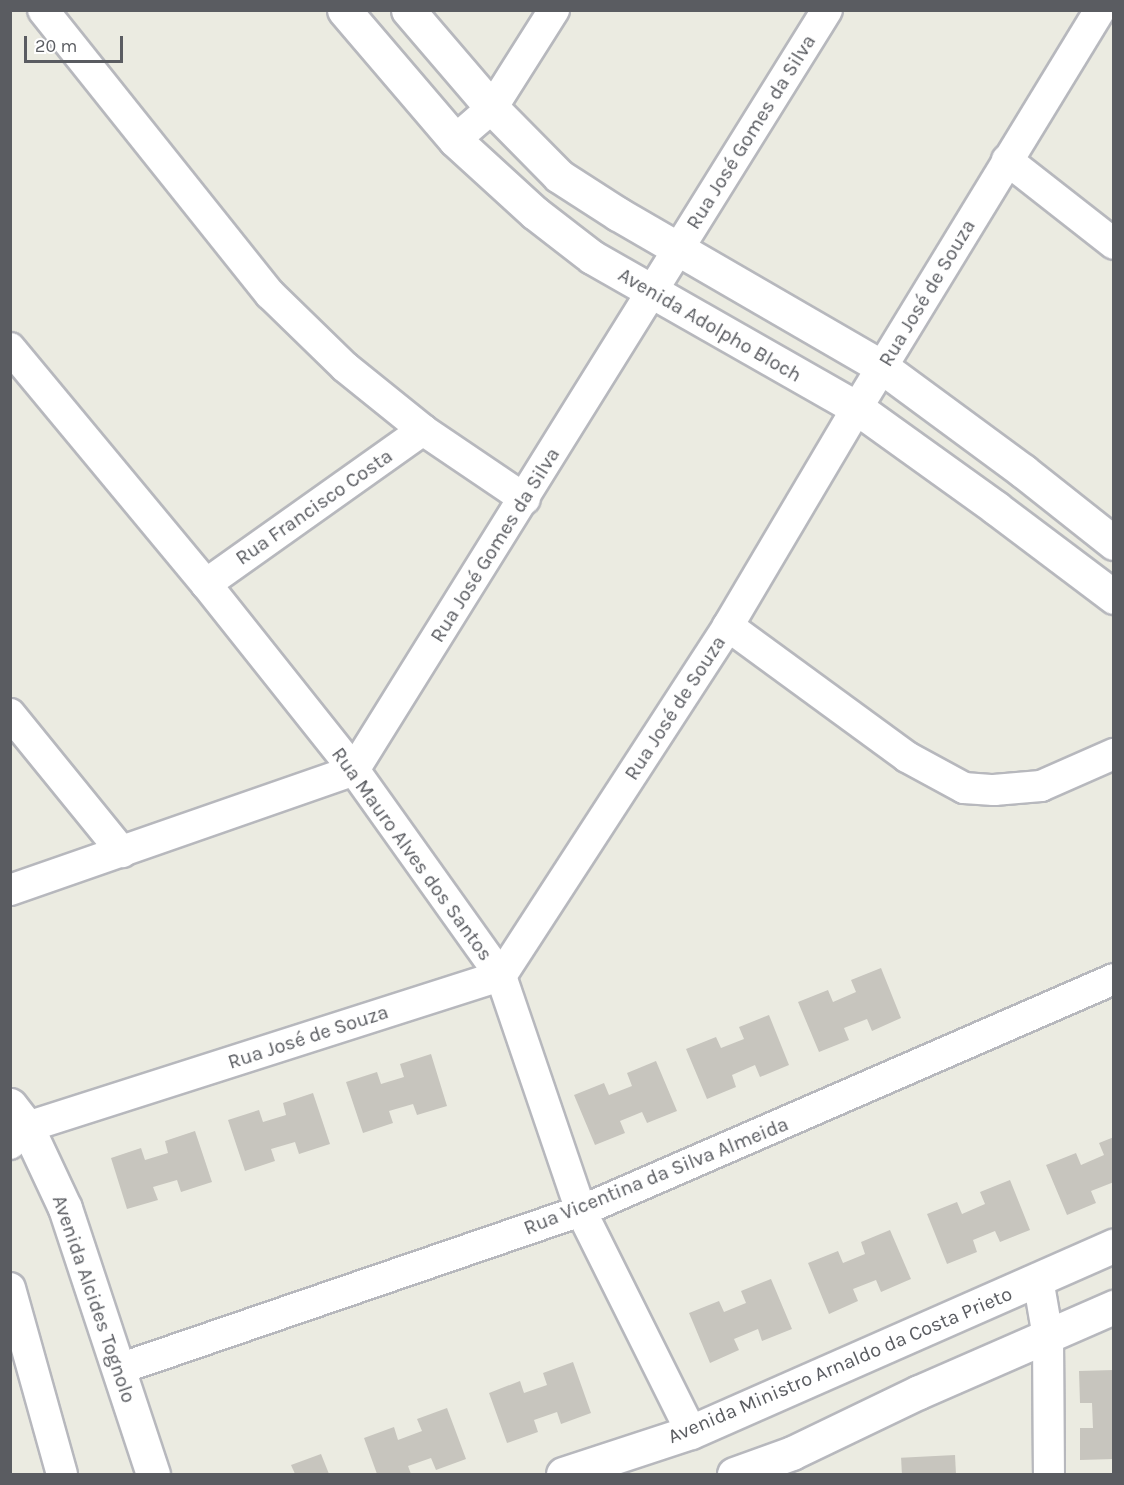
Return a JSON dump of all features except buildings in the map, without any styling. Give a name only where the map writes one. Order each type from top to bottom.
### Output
[{"type":"street","points":[[44,10],[270,294],[345,367],[423,430],[525,499]]},
{"type":"street","name":"Avenida Adolpho Bloch","points":[[344,10],[455,140],[535,213],[592,257],[857,408],[996,508],[1113,597]]},
{"type":"street","points":[[408,10],[492,108],[559,176],[882,367],[1023,471],[1113,543]]},
{"type":"street","points":[[455,140],[492,108],[554,10]]},
{"type":"street","name":"Rua José Gomes da Silva","points":[[354,770],[525,499],[826,10]]},
{"type":"street","name":"Rua José de Souza","points":[[16,1125],[501,976],[728,626],[857,408],[1100,10]]},
{"type":"street","points":[[1007,160],[1113,244]]},
{"type":"street","name":"Rua Mauro Alves dos Santos","points":[[10,348],[206,584],[354,770],[501,976],[581,1211],[691,1432]]},
{"type":"street","name":"Rua Francisco Costa","points":[[206,584],[423,430]]},
{"type":"street","points":[[728,626],[907,757],[964,788],[994,790],[1041,786],[1113,754]]},
{"type":"street","points":[[10,714],[122,852]]},
{"type":"street","points":[[10,890],[354,770]]},
{"type":"street","name":"Rua Vicentina da Silva Almeida","points":[[119,1369],[581,1211],[1113,979]]},
{"type":"street","name":"Avenida Alcides Tognolo","points":[[16,1125],[65,1208],[153,1474]]},
{"type":"street","name":"Avenida Ministro Arnaldo da Costa Prieto","points":[[563,1474],[691,1432],[1113,1245]]},
{"type":"street","points":[[1038,1280],[1047,1337],[1049,1474]]},
{"type":"street","points":[[10,1288],[62,1474]]},
{"type":"street","points":[[734,1474],[792,1464],[919,1392],[1113,1307]]}]
